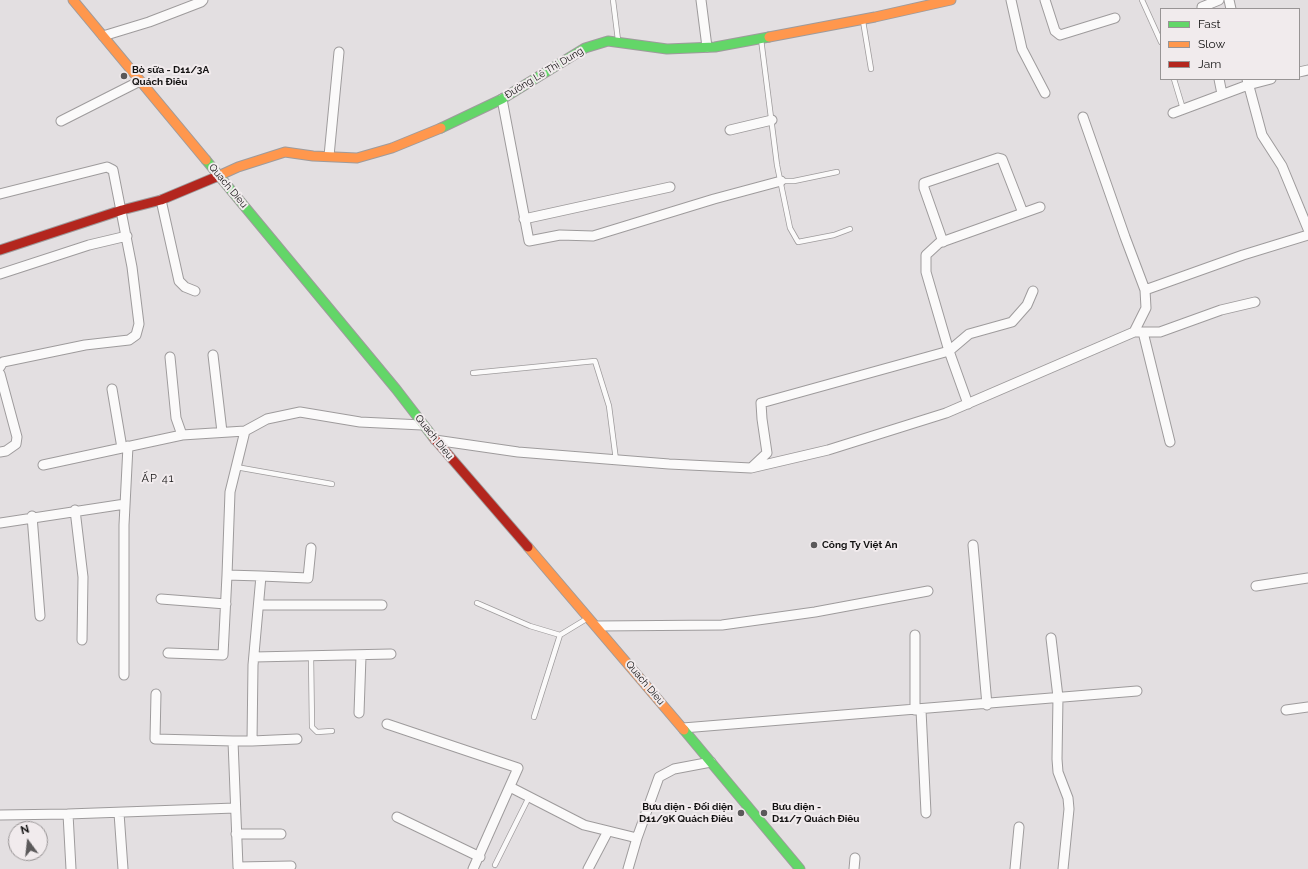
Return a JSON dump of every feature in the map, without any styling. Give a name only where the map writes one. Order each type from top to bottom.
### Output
[{"type":"main road","name":"Quach Dieu","points":[[73,0],[396,389],[422,425],[590,617],[800,869]]},
{"type":"main road","name":"Đường Lê Thị Dung","points":[[0,250],[122,210],[161,200],[238,167],[285,152],[357,158],[392,148],[460,120],[502,99],[585,48],[608,41],[667,48],[707,47],[863,19],[951,0]]},
{"type":"street","points":[[103,36],[149,22],[203,0]]},
{"type":"street","points":[[700,0],[707,47]]},
{"type":"street","points":[[1012,0],[1022,49],[1045,93]]},
{"type":"street","points":[[1045,0],[1055,31],[1060,35],[1115,18]]},
{"type":"street","points":[[1202,8],[1219,0]]},
{"type":"street","points":[[329,156],[339,52]]},
{"type":"street","points":[[1219,80],[1222,94]]},
{"type":"street","points":[[1173,113],[1248,82],[1263,80]]},
{"type":"street","points":[[61,122],[140,81]]},
{"type":"street","points":[[1248,82],[1262,134],[1282,166],[1308,229]]},
{"type":"street","points":[[502,99],[529,241],[560,235],[593,236],[714,199],[781,182]]},
{"type":"street","points":[[1084,117],[1125,237],[1145,290],[1146,308],[1138,332],[1170,442]]},
{"type":"street","points":[[730,130],[772,120]]},
{"type":"street","points":[[943,242],[924,188],[924,183],[998,158],[1002,159],[1023,213]]},
{"type":"street","points":[[0,194],[107,167],[113,170],[122,210],[138,324],[136,335],[129,340],[85,345],[1,363]]},
{"type":"street","points":[[524,219],[670,187]]},
{"type":"street","points":[[161,200],[179,281],[185,287],[195,292]]},
{"type":"street","points":[[968,404],[949,351],[926,272],[926,256],[939,243],[1040,207]]},
{"type":"street","points":[[1145,290],[1243,255],[1308,235]]},
{"type":"street","points":[[0,274],[89,245],[126,236]]},
{"type":"street","points":[[752,468],[767,453],[761,403],[949,351],[969,334],[1012,322],[1027,304],[1033,291]]},
{"type":"street","points":[[435,440],[518,452],[616,460],[752,468],[828,450],[946,413],[1138,332],[1160,332],[1221,310],[1256,302]]},
{"type":"street","points":[[213,355],[222,432]]},
{"type":"street","points":[[170,357],[176,418],[182,435]]},
{"type":"street","points":[[0,374],[17,437],[16,444],[6,451],[0,452]]},
{"type":"street","points":[[112,389],[125,447],[124,675]]},
{"type":"street","points":[[43,465],[182,435],[245,431],[267,418],[300,412],[360,422],[422,425]]},
{"type":"street","points":[[168,653],[223,655],[230,492],[245,431]]},
{"type":"street","points":[[0,523],[32,516],[125,504]]},
{"type":"street","points":[[75,510],[83,577],[82,640]]},
{"type":"street","points":[[32,516],[40,616]]},
{"type":"street","points":[[973,545],[987,705]]},
{"type":"street","points":[[226,575],[308,578],[311,548]]},
{"type":"street","points":[[252,741],[254,657],[261,576]]},
{"type":"street","points":[[1256,586],[1308,578]]},
{"type":"street","points":[[597,626],[722,625],[815,612],[928,591]]},
{"type":"street","points":[[161,599],[226,604]]},
{"type":"street","points":[[259,605],[382,605]]},
{"type":"street","points":[[915,635],[918,710],[926,813]]},
{"type":"street","points":[[1051,638],[1058,697],[1058,772],[1068,798],[1069,809],[1063,869]]},
{"type":"street","points":[[254,657],[361,656],[391,654]]},
{"type":"street","points":[[360,713],[361,656]]},
{"type":"street","points":[[683,728],[987,705],[1058,697],[1137,691]]},
{"type":"street","points":[[156,694],[155,739],[252,741],[298,739]]},
{"type":"street","points":[[1286,710],[1308,707]]},
{"type":"street","points":[[387,724],[518,768],[480,857],[473,869]]},
{"type":"street","points":[[233,741],[238,866],[291,866]]},
{"type":"street","points":[[628,869],[658,777],[674,769],[711,762]]},
{"type":"street","points":[[510,787],[584,825],[637,838]]},
{"type":"street","points":[[0,815],[118,813],[235,808]]},
{"type":"street","points":[[118,813],[123,869]]},
{"type":"street","points":[[68,814],[71,869]]},
{"type":"street","points":[[397,816],[480,857]]},
{"type":"street","points":[[1015,869],[1019,828]]},
{"type":"street","points":[[588,869],[608,831]]},
{"type":"street","points":[[236,834],[281,834]]},
{"type":"street","points":[[854,869],[855,858]]},
{"type":"lane","points":[[613,0],[618,42]]},
{"type":"lane","points":[[1142,0],[1160,40]]},
{"type":"lane","points":[[863,19],[871,69]]},
{"type":"lane","points":[[761,37],[777,166],[790,228],[798,242],[834,235],[850,229]]},
{"type":"lane","points":[[1174,80],[1183,109]]},
{"type":"lane","points":[[781,182],[794,182],[837,172]]},
{"type":"lane","points":[[473,373],[595,361],[609,406],[616,460]]},
{"type":"lane","points":[[236,467],[332,484]]},
{"type":"lane","points":[[477,603],[530,626],[560,635]]},
{"type":"lane","points":[[534,717],[560,635],[590,617]]},
{"type":"lane","points":[[311,656],[312,727],[317,732],[332,731]]},
{"type":"lane","points":[[495,865],[529,797]]},
{"type":"traffic: fast","points":[[441,128],[502,99],[585,48],[608,41],[667,49],[715,47],[769,37]]},
{"type":"traffic: fast","points":[[206,160],[396,389],[433,437]]},
{"type":"traffic: fast","points":[[684,730],[800,869]]},
{"type":"traffic: slow","points":[[73,0],[206,160]]},
{"type":"traffic: slow","points":[[769,37],[875,17],[951,0]]},
{"type":"traffic: slow","points":[[216,177],[238,167],[285,152],[313,156],[357,158],[392,148],[441,128]]},
{"type":"traffic: slow","points":[[528,547],[684,730]]},
{"type":"traffic: jam","points":[[0,250],[122,210],[161,200],[216,177]]},
{"type":"traffic: jam","points":[[433,437],[528,547]]},
{"type":"place","name":"Bò sữa - D11/3A Quách Điêu","points":[[124,76]]},
{"type":"place","name":"Công Ty Việt An","points":[[814,545]]},
{"type":"place","name":"Bưu điện - Đối diện D11/9K Quách Điêu","points":[[741,813]]},
{"type":"place","name":"Bưu điện - D11/7 Quách Điêu","points":[[764,813]]},
{"type":"district","name":"ẤP 41","points":[[158,479]]}]
